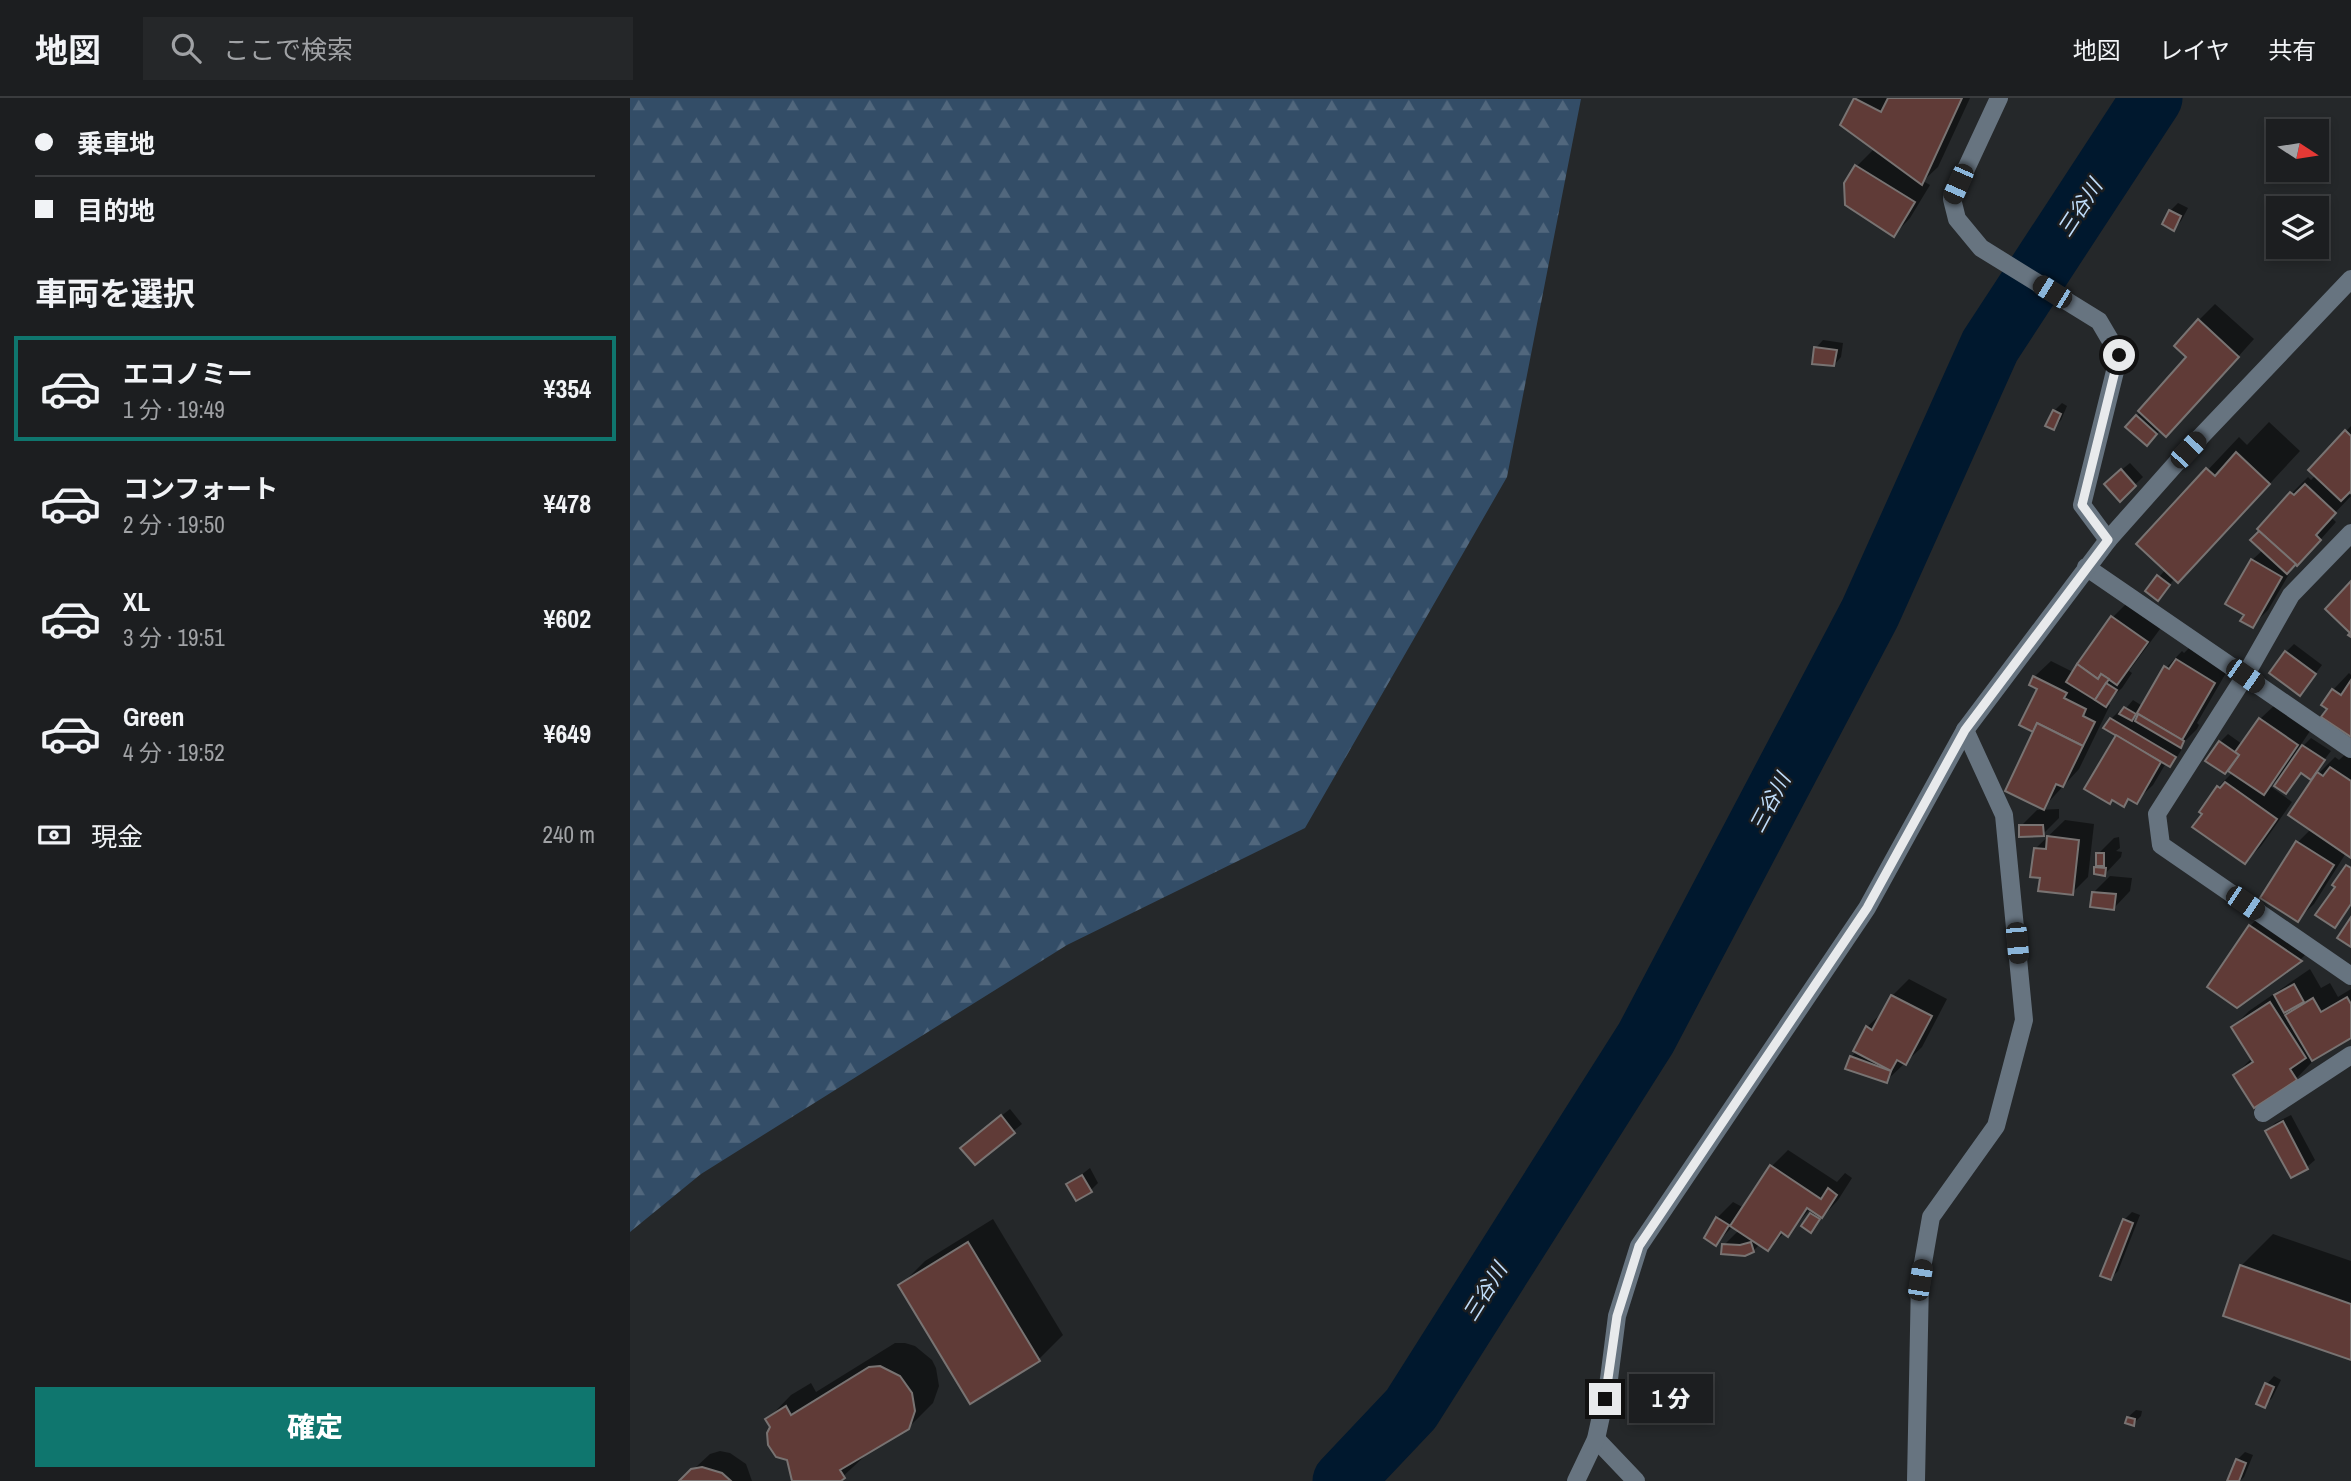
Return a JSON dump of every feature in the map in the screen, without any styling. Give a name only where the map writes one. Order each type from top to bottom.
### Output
[{"type":"street","points":[[1999,98],[1952,199],[1957,219],[1982,248],[2099,321],[2119,355],[2082,505],[2108,540]]},
{"type":"street","points":[[1576,1481],[1596,1439],[1609,1378],[1617,1316],[1639,1246],[1867,908],[1965,730],[2108,540],[2197,440],[2351,279]]},
{"type":"street","points":[[2351,533],[2291,595],[2245,676],[2157,814],[2161,845],[2351,976]]},
{"type":"street","points":[[2086,567],[2351,749]]},
{"type":"street","points":[[1916,1481],[1920,1280],[1931,1217],[1996,1126],[2024,1020],[2004,815],[1965,730]]},
{"type":"street","points":[[2263,1113],[2351,1055]]},
{"type":"street","points":[[1596,1439],[1636,1481]]},
{"type":"green space","points":[[630,98],[1581,99],[1507,477],[1305,828],[1067,945],[701,1174],[630,1232]]},
{"type":"building","points":[[1854,98],[1881,112],[1888,98],[1962,98],[1922,185],[1840,125]]},
{"type":"building","points":[[1855,165],[1915,202],[1894,237],[1845,205],[1844,183]]},
{"type":"building","points":[[2169,210],[2181,216],[2174,231],[2162,224]]},
{"type":"building","points":[[2198,319],[2239,357],[2166,437],[2138,411],[2186,357],[2174,346]]},
{"type":"building","points":[[1814,347],[1837,350],[1834,366],[1812,364]]},
{"type":"building","points":[[2053,410],[2061,414],[2054,430],[2045,426]]},
{"type":"building","points":[[2136,415],[2157,434],[2147,446],[2125,427]]},
{"type":"building","points":[[2345,430],[2351,436],[2351,493],[2341,501],[2308,470]]},
{"type":"building","points":[[2236,452],[2270,484],[2178,583],[2136,544],[2206,468],[2215,476]]},
{"type":"building","points":[[2121,469],[2136,486],[2120,502],[2104,484]]},
{"type":"building","points":[[2305,484],[2336,513],[2316,535],[2321,540],[2297,566],[2257,529],[2290,492],[2294,495]]},
{"type":"building","points":[[2259,531],[2296,564],[2287,574],[2250,540]]},
{"type":"building","points":[[2251,559],[2282,577],[2253,628],[2240,621],[2244,615],[2225,604]]},
{"type":"building","points":[[2157,575],[2170,585],[2158,601],[2145,591]]},
{"type":"building","points":[[2351,581],[2351,637],[2325,609]]},
{"type":"building","points":[[2111,616],[2148,642],[2117,685],[2101,674],[2098,679],[2077,664]]},
{"type":"building","points":[[2285,651],[2316,674],[2300,696],[2269,673]]},
{"type":"building","points":[[2176,659],[2215,683],[2182,740],[2137,713],[2164,666],[2169,669]]},
{"type":"building","points":[[2077,664],[2098,679],[2101,674],[2109,679],[2095,700],[2066,682]]},
{"type":"building","points":[[2033,676],[2067,693],[2064,698],[2086,709],[2083,716],[2095,722],[2083,746],[2037,723],[2033,732],[2019,725],[2037,689],[2029,685]]},
{"type":"building","points":[[2351,680],[2351,737],[2321,717],[2327,709],[2321,705],[2332,689],[2341,695]]},
{"type":"building","points":[[2106,683],[2117,690],[2106,707],[2095,700]]},
{"type":"building","points":[[2124,707],[2136,714],[2132,721],[2119,714]]},
{"type":"building","points":[[2138,714],[2184,741],[2181,748],[2135,721]]},
{"type":"building","points":[[2110,718],[2176,757],[2170,767],[2103,728]]},
{"type":"building","points":[[2259,718],[2298,745],[2264,795],[2228,771],[2239,755],[2235,752]]},
{"type":"building","points":[[2037,723],[2083,746],[2063,787],[2056,784],[2044,810],[2005,791]]},
{"type":"building","points":[[2116,735],[2161,762],[2137,804],[2128,799],[2124,807],[2112,800],[2110,804],[2084,789]]},
{"type":"building","points":[[2219,741],[2239,755],[2225,774],[2205,761]]},
{"type":"building","points":[[2302,745],[2325,760],[2311,780],[2301,773],[2286,794],[2274,786]]},
{"type":"building","points":[[2330,767],[2351,781],[2351,858],[2288,815],[2317,772],[2323,776]]},
{"type":"building","points":[[2225,782],[2277,819],[2245,864],[2192,827],[2217,786],[2220,788]]},
{"type":"building","points":[[2019,825],[2043,825],[2044,836],[2019,837]]},
{"type":"building","points":[[2047,836],[2079,840],[2073,895],[2038,891],[2040,878],[2030,877],[2034,848],[2046,849]]},
{"type":"building","points":[[2296,841],[2334,865],[2298,922],[2260,898]]},
{"type":"building","points":[[2096,853],[2104,853],[2104,866],[2096,866]]},
{"type":"building","points":[[2346,865],[2351,868],[2351,904],[2335,928],[2315,915],[2335,887],[2332,885]]},
{"type":"building","points":[[2094,867],[2106,868],[2105,876],[2094,874]]},
{"type":"building","points":[[2092,892],[2116,894],[2114,910],[2090,907]]},
{"type":"building","points":[[2351,917],[2351,947],[2337,938]]},
{"type":"building","points":[[2249,925],[2302,961],[2237,1008],[2207,987]]},
{"type":"building","points":[[2294,984],[2304,1002],[2284,1013],[2274,995]]},
{"type":"building","points":[[1891,995],[1932,1016],[1906,1065],[1897,1060],[1891,1071],[1853,1051],[1866,1026],[1872,1030]]},
{"type":"building","points":[[2347,997],[2351,1004],[2351,1038],[2312,1061],[2285,1015],[2313,998],[2321,1012]]},
{"type":"building","points":[[2270,1002],[2306,1058],[2290,1069],[2297,1080],[2254,1108],[2233,1075],[2253,1062],[2231,1027]]},
{"type":"building","points":[[1850,1056],[1891,1071],[1887,1083],[1845,1069]]},
{"type":"building","points":[[1001,1115],[1015,1133],[975,1165],[960,1148]]},
{"type":"building","points":[[2283,1121],[2308,1169],[2291,1178],[2265,1131]]},
{"type":"building","points":[[1770,1165],[1821,1199],[1828,1188],[1837,1195],[1822,1218],[1807,1208],[1788,1237],[1781,1232],[1768,1251],[1730,1226]]},
{"type":"building","points":[[1082,1175],[1092,1192],[1076,1201],[1066,1184]]},
{"type":"building","points":[[1810,1213],[1820,1219],[1811,1233],[1801,1226]]},
{"type":"building","points":[[1716,1217],[1729,1225],[1716,1246],[1704,1238]]},
{"type":"building","points":[[2123,1219],[2133,1223],[2111,1280],[2100,1276]]},
{"type":"building","points":[[968,1242],[1040,1361],[970,1404],[898,1285]]},
{"type":"building","points":[[1751,1242],[1754,1252],[1745,1256],[1721,1254],[1722,1244],[1740,1245]]},
{"type":"building","points":[[2240,1265],[2351,1304],[2351,1360],[2223,1316]]},
{"type":"building","points":[[880,1366],[900,1376],[912,1393],[915,1411],[909,1429],[840,1470],[845,1478],[841,1481],[792,1481],[787,1460],[776,1457],[768,1445],[767,1433],[770,1427],[765,1419],[786,1406],[791,1415],[869,1367]]},
{"type":"building","points":[[2265,1383],[2274,1387],[2265,1408],[2256,1404]]},
{"type":"building","points":[[2127,1417],[2135,1419],[2134,1426],[2125,1423]]},
{"type":"building","points":[[2236,1459],[2246,1463],[2239,1481],[2227,1481]]},
{"type":"building","points":[[702,1467],[722,1473],[731,1481],[679,1481],[691,1469]]},
{"type":"waterway","name":"三谷川","points":[[1343,1481],[1411,1409],[1646,1038],[1870,613],[1990,346],[2152,98]]},
{"type":"route","points":[[1605,1399],[1617,1316],[1639,1246],[1867,908],[1965,730],[2108,540],[2082,505],[2119,355]]}]
